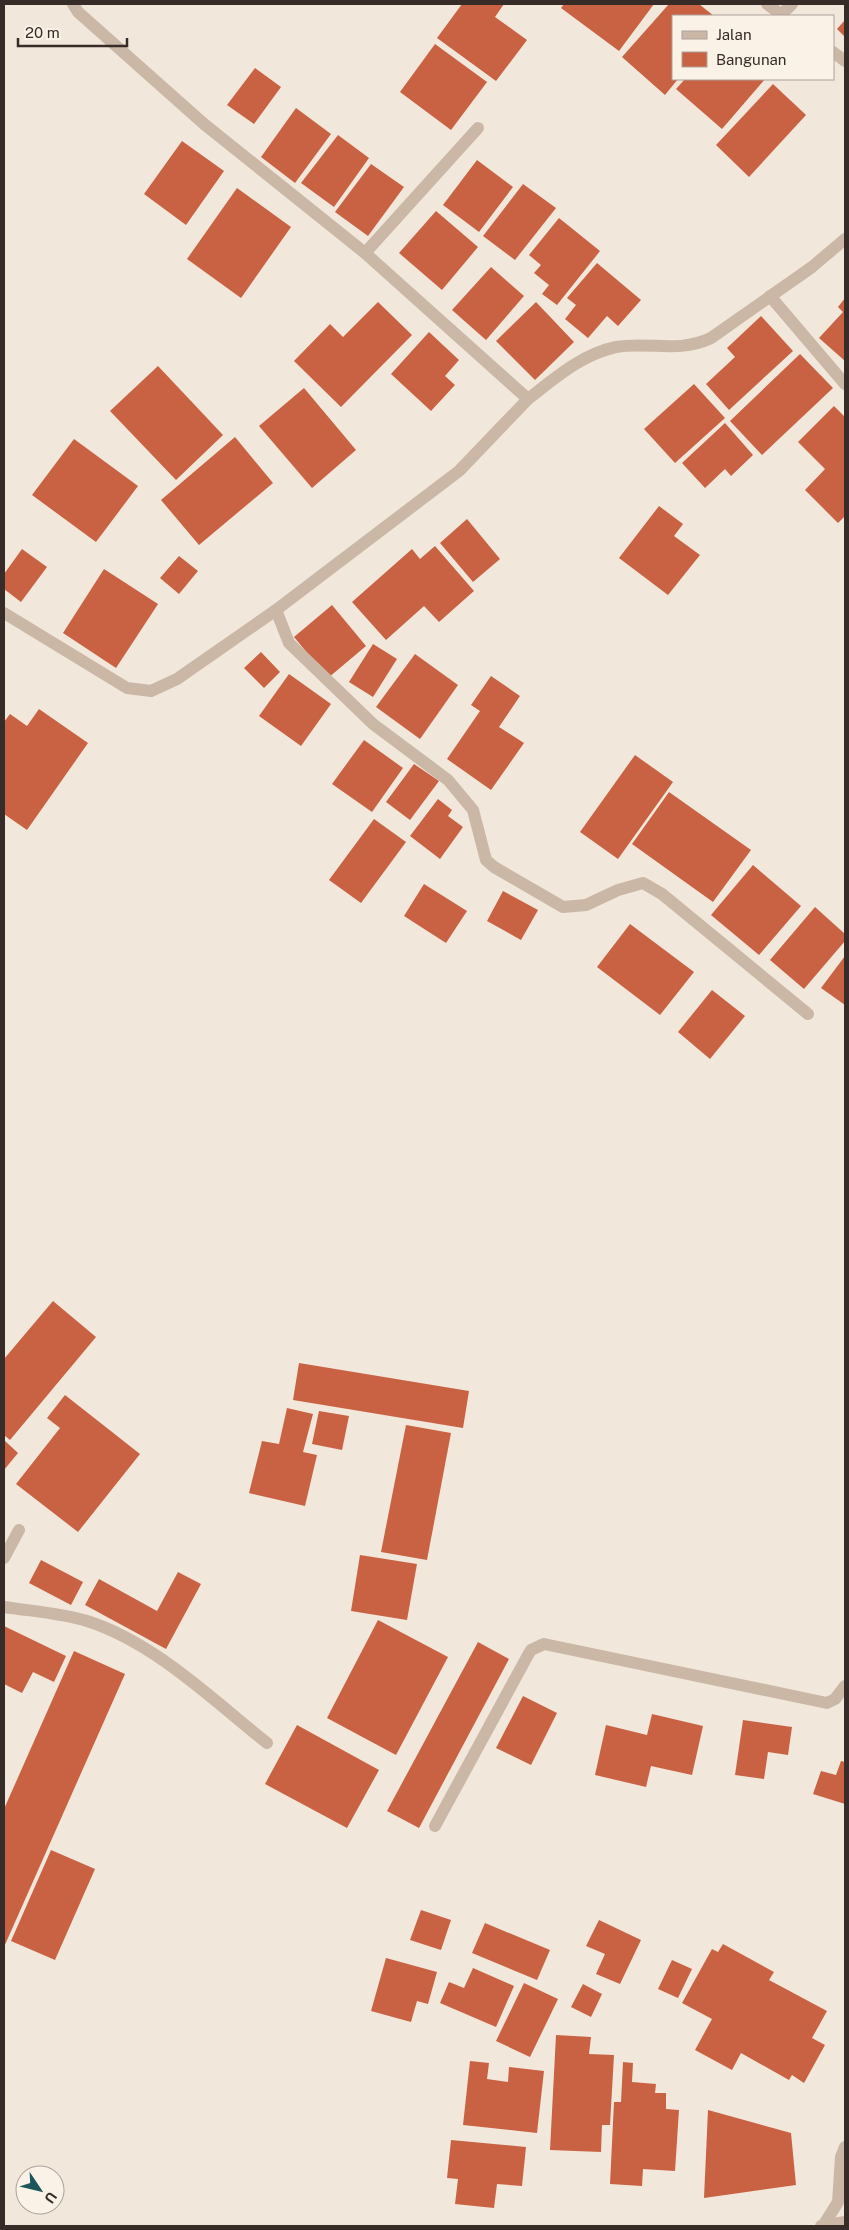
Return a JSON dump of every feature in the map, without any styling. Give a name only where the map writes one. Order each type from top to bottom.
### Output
[{"type":"street","points":[[73,4],[78,12],[204,124],[365,253],[528,399]]},
{"type":"street","points":[[767,4],[782,15],[792,4]]},
{"type":"street","points":[[834,53],[845,62]]},
{"type":"street","points":[[365,253],[478,128]]},
{"type":"street","points":[[4,613],[127,688],[151,691],[177,679],[276,610],[460,470],[528,399],[592,354],[618,347],[696,344],[710,338],[812,267],[845,239]]},
{"type":"street","points":[[770,296],[845,384]]},
{"type":"street","points":[[276,610],[290,643],[373,724],[448,780],[473,810],[486,860],[494,867],[563,907],[586,905],[618,890],[643,884],[662,894],[808,1014]]},
{"type":"street","points":[[4,1558],[19,1530]]},
{"type":"street","points":[[4,1607],[86,1620],[121,1635],[147,1650],[185,1677],[267,1743]]},
{"type":"street","points":[[435,1826],[528,1655],[538,1646],[544,1644],[827,1704],[835,1699],[845,1686]]},
{"type":"street","points":[[822,2226],[838,2202],[843,2152]]},
{"type":"street","points":[[822,2226],[845,2222]]},
{"type":"building","points":[[462,4],[504,4],[495,17],[527,40],[496,81],[437,38]]},
{"type":"building","points":[[564,4],[654,4],[619,51],[561,8]]},
{"type":"building","points":[[669,4],[699,4],[713,15],[672,15],[672,80],[677,80],[665,95],[622,57]]},
{"type":"building","points":[[845,20],[845,37],[837,29]]},
{"type":"building","points":[[435,44],[487,82],[451,130],[400,92]]},
{"type":"building","points":[[255,68],[281,87],[254,124],[227,105]]},
{"type":"building","points":[[684,80],[764,80],[722,129],[676,89]]},
{"type":"building","points":[[773,84],[806,115],[749,177],[716,145]]},
{"type":"building","points":[[296,108],[331,134],[295,183],[261,157]]},
{"type":"building","points":[[338,135],[369,158],[334,207],[301,183]]},
{"type":"building","points":[[182,141],[224,171],[186,225],[144,194]]},
{"type":"building","points":[[477,160],[513,187],[479,232],[443,205]]},
{"type":"building","points":[[371,164],[404,187],[368,236],[335,212]]},
{"type":"building","points":[[523,184],[556,208],[515,260],[483,236]]},
{"type":"building","points":[[237,188],[291,227],[241,298],[187,259]]},
{"type":"building","points":[[436,211],[478,247],[442,290],[399,253]]},
{"type":"building","points":[[559,218],[600,251],[557,305],[542,294],[549,285],[534,273],[541,265],[529,255]]},
{"type":"building","points":[[597,263],[641,300],[618,326],[607,316],[588,338],[565,319],[576,305],[567,298]]},
{"type":"building","points":[[491,267],[524,296],[486,340],[452,310]]},
{"type":"building","points":[[845,298],[845,361],[819,338],[843,312],[838,307]]},
{"type":"building","points":[[378,302],[412,335],[341,407],[294,361],[330,324],[343,337]]},
{"type":"building","points":[[536,302],[574,342],[535,380],[496,341]]},
{"type":"building","points":[[761,316],[793,351],[729,410],[706,384],[735,357],[727,348]]},
{"type":"building","points":[[429,332],[459,360],[445,376],[455,385],[431,411],[391,374]]},
{"type":"building","points":[[800,354],[833,388],[762,455],[730,421]]},
{"type":"building","points":[[158,366],[223,435],[176,480],[110,411]]},
{"type":"building","points":[[694,384],[725,418],[675,463],[644,429]]},
{"type":"building","points":[[304,388],[356,450],[312,488],[259,426]]},
{"type":"building","points":[[834,406],[845,417],[845,516],[838,523],[805,490],[825,469],[798,442]]},
{"type":"building","points":[[725,423],[753,455],[731,476],[725,469],[705,488],[682,463]]},
{"type":"building","points":[[235,437],[273,483],[199,545],[161,500]]},
{"type":"building","points":[[74,439],[138,486],[96,542],[32,495]]},
{"type":"building","points":[[659,506],[683,524],[674,536],[700,555],[668,595],[619,558]]},
{"type":"building","points":[[467,519],[500,559],[473,582],[440,543]]},
{"type":"building","points":[[435,546],[474,591],[439,622],[424,606],[386,640],[352,602],[412,549],[420,559]]},
{"type":"building","points":[[22,549],[47,567],[21,602],[4,589],[4,574]]},
{"type":"building","points":[[179,556],[198,571],[179,594],[160,578]]},
{"type":"building","points":[[104,569],[158,604],[116,668],[63,633]]},
{"type":"building","points":[[332,605],[366,646],[328,678],[294,637]]},
{"type":"building","points":[[373,644],[397,659],[373,697],[349,682]]},
{"type":"building","points":[[261,652],[280,672],[264,688],[244,668]]},
{"type":"building","points":[[415,654],[458,685],[420,739],[376,707]]},
{"type":"building","points":[[289,674],[331,704],[301,746],[259,716]]},
{"type":"building","points":[[491,676],[520,696],[499,727],[524,743],[491,790],[447,759],[480,711],[471,705]]},
{"type":"building","points":[[39,709],[88,743],[27,830],[4,814],[4,722],[10,714],[27,726]]},
{"type":"building","points":[[364,740],[403,768],[372,812],[332,784]]},
{"type":"building","points":[[635,755],[673,782],[618,859],[580,832]]},
{"type":"building","points":[[414,764],[439,781],[410,820],[386,802]]},
{"type":"building","points":[[669,792],[751,850],[713,902],[632,844]]},
{"type":"building","points":[[438,799],[452,810],[448,816],[463,827],[440,859],[410,836]]},
{"type":"building","points":[[374,819],[406,842],[361,903],[329,880]]},
{"type":"building","points":[[753,865],[801,906],[759,955],[711,915]]},
{"type":"building","points":[[424,884],[467,911],[446,943],[404,916]]},
{"type":"building","points":[[503,891],[538,910],[521,940],[487,921]]},
{"type":"building","points":[[815,907],[845,934],[845,941],[804,989],[770,960]]},
{"type":"building","points":[[630,924],[694,972],[660,1015],[597,967]]},
{"type":"building","points":[[845,956],[845,1005],[821,988]]},
{"type":"building","points":[[712,990],[745,1016],[710,1059],[678,1032]]},
{"type":"building","points":[[53,1301],[96,1337],[10,1440],[4,1435],[4,1359]]},
{"type":"building","points":[[299,1363],[469,1391],[463,1428],[293,1400]]},
{"type":"building","points":[[65,1395],[140,1454],[78,1532],[16,1484],[60,1428],[47,1418]]},
{"type":"building","points":[[287,1408],[313,1414],[303,1452],[317,1455],[305,1506],[249,1493],[262,1441],[279,1444]]},
{"type":"building","points":[[319,1411],[349,1416],[342,1450],[312,1444]]},
{"type":"building","points":[[406,1425],[451,1433],[427,1560],[381,1552]]},
{"type":"building","points":[[4,1440],[18,1453],[4,1470]]},
{"type":"building","points":[[360,1555],[417,1564],[407,1620],[351,1611]]},
{"type":"building","points":[[41,1560],[83,1582],[71,1605],[29,1583]]},
{"type":"building","points":[[178,1572],[201,1584],[166,1649],[85,1605],[99,1579],[157,1611]]},
{"type":"building","points":[[378,1620],[448,1657],[396,1755],[327,1718]]},
{"type":"building","points":[[4,1626],[66,1656],[54,1682],[33,1672],[22,1693],[4,1684]]},
{"type":"building","points":[[478,1642],[509,1659],[419,1828],[387,1811]]},
{"type":"building","points":[[74,1651],[125,1674],[4,1947],[4,1809]]},
{"type":"building","points":[[523,1696],[557,1713],[531,1765],[496,1748]]},
{"type":"building","points":[[652,1714],[703,1726],[692,1775],[651,1766],[646,1787],[595,1775],[606,1725],[647,1735]]},
{"type":"building","points":[[743,1720],[792,1727],[788,1755],[768,1752],[764,1779],[735,1775]]},
{"type":"building","points":[[297,1725],[379,1770],[347,1828],[265,1784]]},
{"type":"building","points":[[841,1761],[845,1762],[845,1804],[813,1794],[821,1771],[836,1775]]},
{"type":"building","points":[[51,1850],[95,1869],[55,1960],[11,1941]]},
{"type":"building","points":[[421,1910],[451,1920],[441,1950],[410,1940]]},
{"type":"building","points":[[599,1920],[641,1940],[620,1984],[596,1974],[605,1954],[586,1946]]},
{"type":"building","points":[[485,1923],[550,1950],[537,1980],[472,1953]]},
{"type":"building","points":[[723,1944],[774,1972],[769,1980],[827,2011],[812,2038],[825,2045],[804,2083],[792,2075],[789,2080],[741,2053],[732,2070],[695,2050],[712,2019],[682,2003],[712,1949],[718,1952]]},
{"type":"building","points":[[386,1958],[437,1972],[428,2004],[417,2001],[411,2022],[371,2011]]},
{"type":"building","points":[[672,1960],[692,1969],[678,1998],[658,1989]]},
{"type":"building","points":[[473,1968],[514,1986],[496,2027],[440,2003],[449,1982],[464,1988]]},
{"type":"building","points":[[524,1983],[558,1999],[530,2057],[496,2041]]},
{"type":"building","points":[[583,1984],[602,1994],[591,2017],[571,2007]]},
{"type":"building","points":[[556,2035],[591,2037],[589,2054],[614,2055],[610,2125],[602,2125],[601,2152],[550,2150]]},
{"type":"building","points":[[470,2061],[489,2063],[487,2079],[508,2082],[509,2067],[544,2071],[537,2133],[463,2125]]},
{"type":"building","points":[[623,2062],[633,2063],[632,2082],[656,2084],[655,2093],[666,2093],[666,2109],[679,2110],[675,2171],[643,2169],[642,2186],[610,2184],[614,2102],[621,2102]]},
{"type":"building","points":[[708,2110],[791,2133],[796,2185],[704,2198]]},
{"type":"building","points":[[451,2140],[526,2147],[522,2186],[497,2184],[494,2208],[455,2204],[458,2179],[447,2178]]}]
